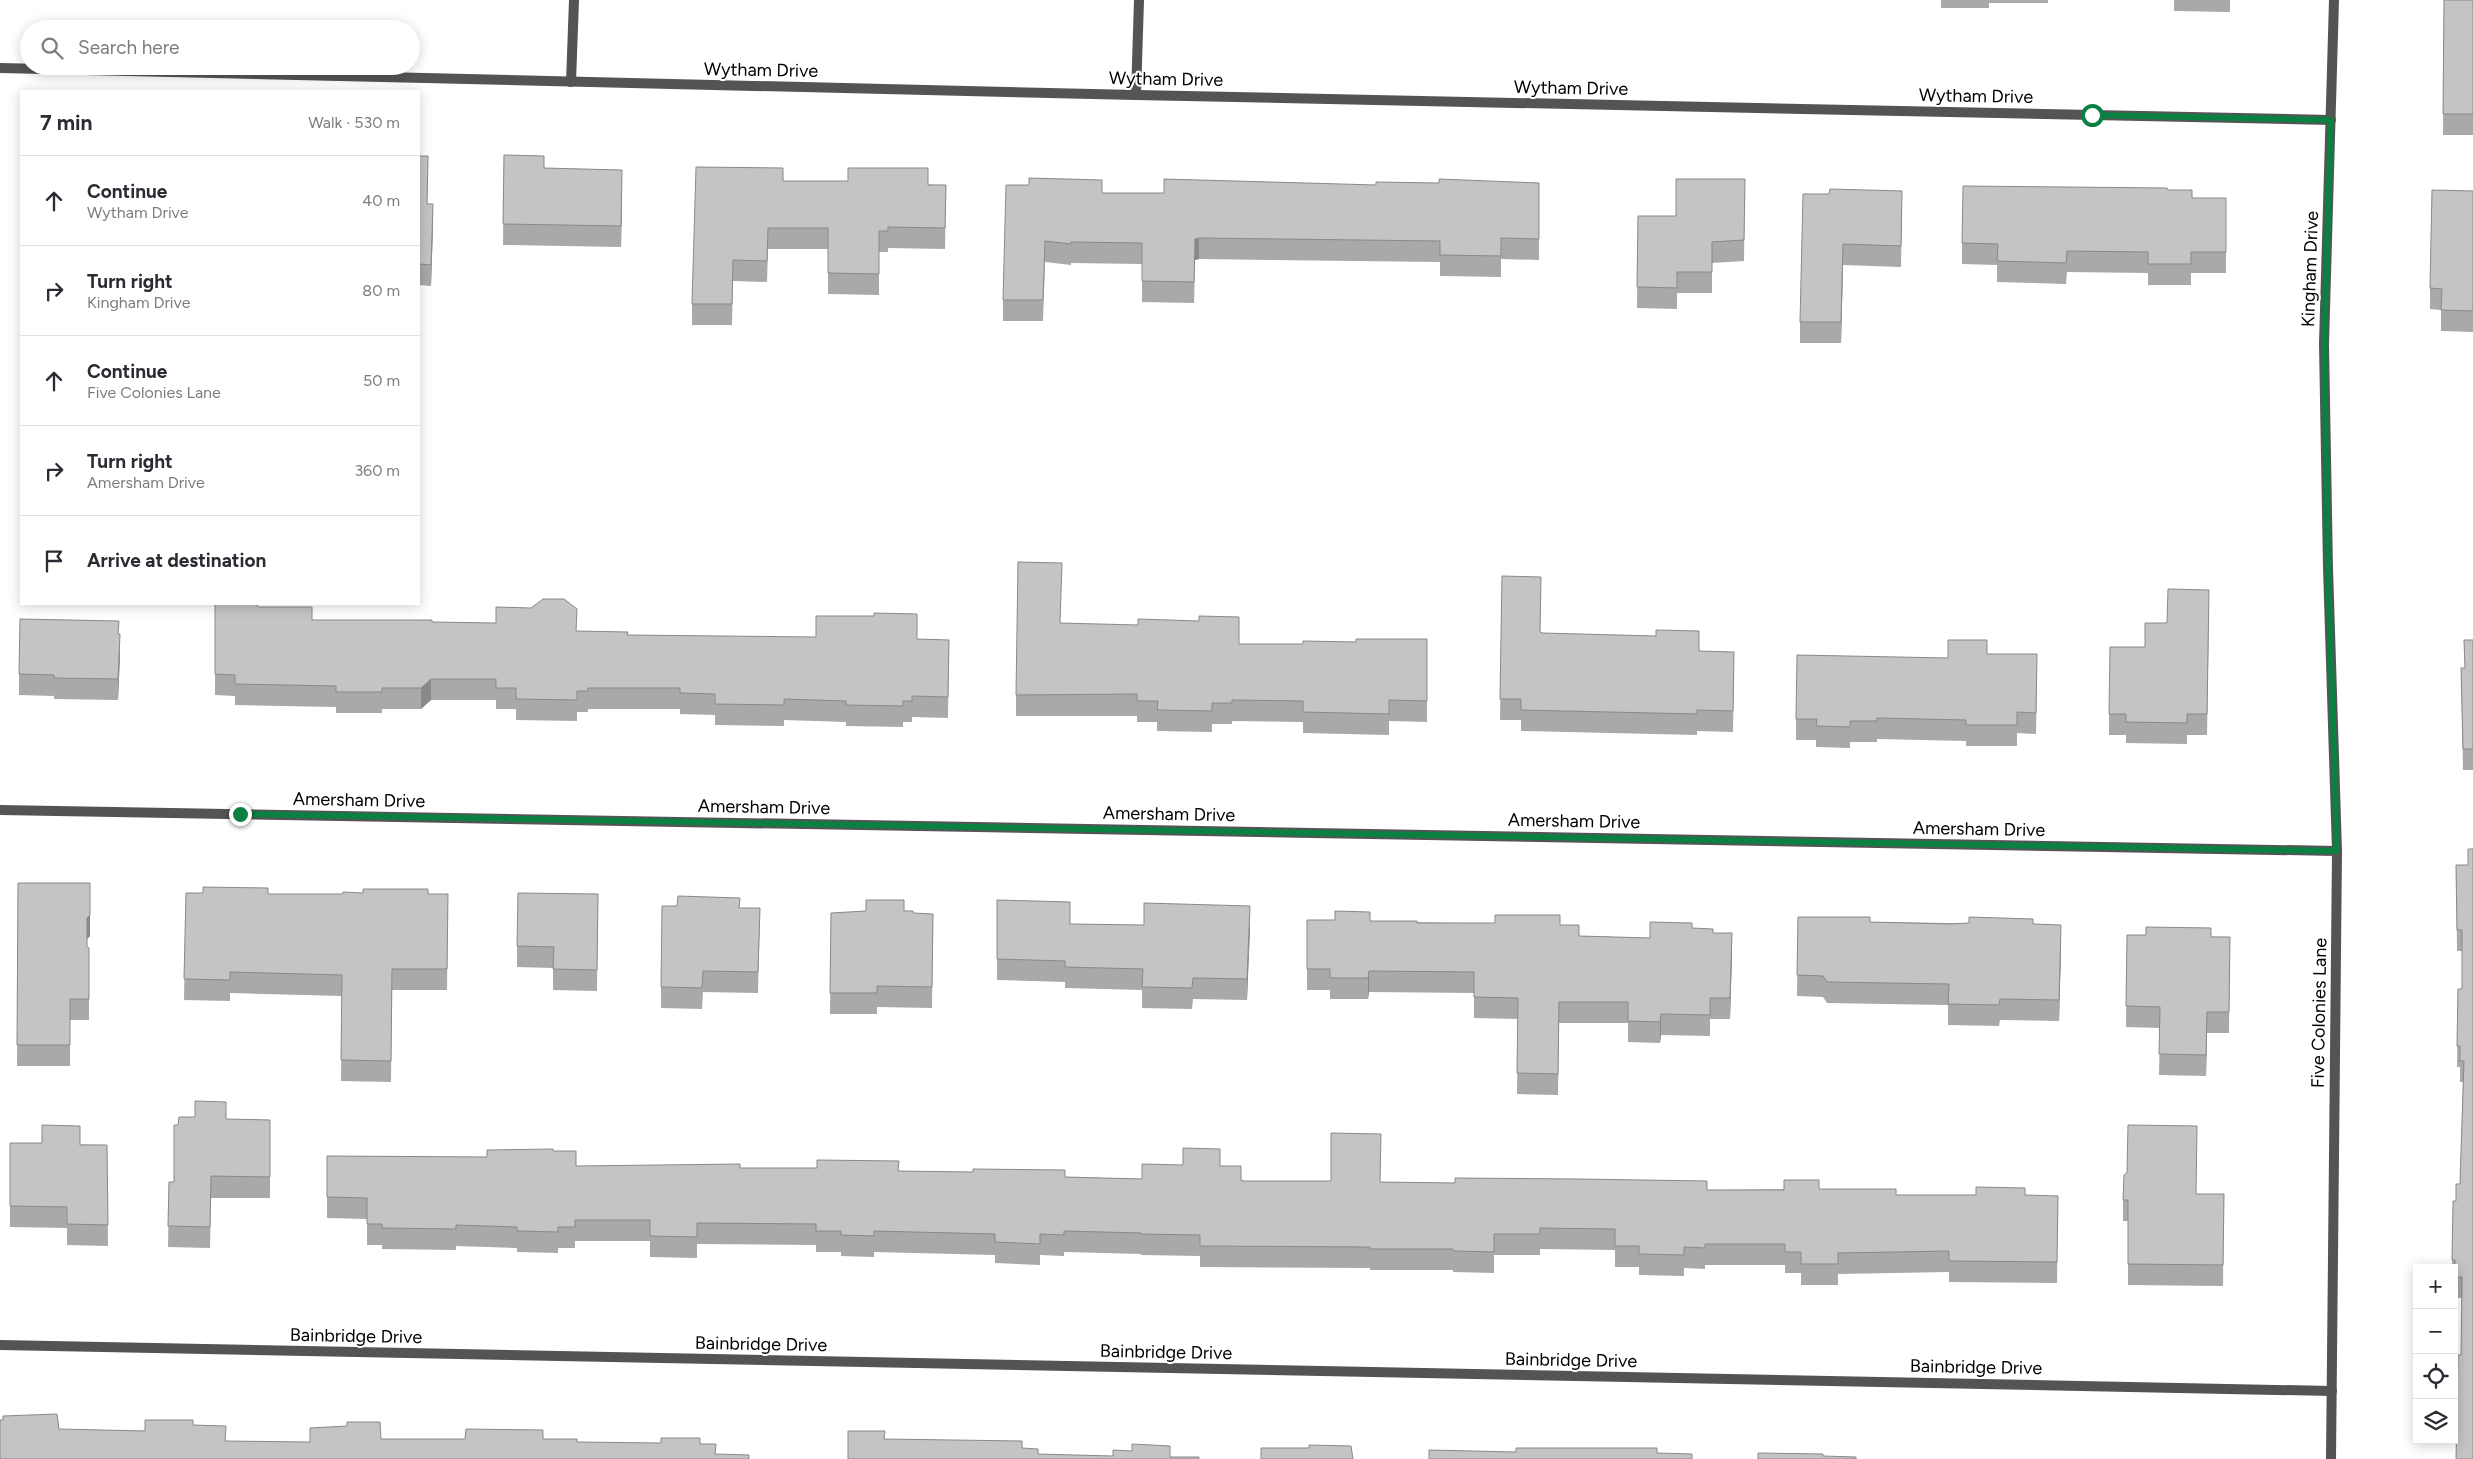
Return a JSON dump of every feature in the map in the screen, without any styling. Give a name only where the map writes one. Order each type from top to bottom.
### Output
[{"type":"street","points":[[571,82],[574,0]]},
{"type":"street","points":[[1136,95],[1139,0]]},
{"type":"street","name":"Kingham Drive","points":[[2328,568],[2324,344],[2334,0]]},
{"type":"street","name":"Wytham Drive","points":[[0,68],[20,68]]},
{"type":"street","name":"Wytham Drive","points":[[286,75],[2331,120]]},
{"type":"street","name":"Five Colonies Lane","points":[[2328,568],[2337,851],[2331,1459]]},
{"type":"street","name":"Amersham Drive","points":[[0,810],[2337,851]]},
{"type":"street","name":"Bainbridge Drive","points":[[0,1345],[2332,1391]]},
{"type":"building","points":[[2444,0],[2473,0],[2473,114],[2443,114]]},
{"type":"building","points":[[504,155],[544,156],[544,168],[622,170],[621,226],[503,224]]},
{"type":"building","points":[[420,156],[428,156],[427,204],[433,204],[431,265],[420,264]]},
{"type":"building","points":[[696,167],[783,168],[783,181],[848,181],[848,168],[928,168],[928,185],[946,185],[945,228],[888,227],[888,231],[879,231],[879,274],[828,273],[828,228],[768,228],[767,261],[733,260],[732,304],[692,304]]},
{"type":"building","points":[[1029,178],[1102,180],[1102,193],[1164,193],[1164,179],[1376,185],[1376,182],[1439,183],[1439,179],[1539,183],[1539,239],[1501,238],[1501,256],[1440,255],[1440,241],[1199,238],[1195,239],[1194,282],[1142,281],[1142,243],[1071,242],[1071,244],[1045,241],[1043,300],[1003,300],[1006,185],[1029,185]]},
{"type":"building","points":[[1676,179],[1745,179],[1744,240],[1712,242],[1712,272],[1677,272],[1677,288],[1637,287],[1638,216],[1676,216]]},
{"type":"building","points":[[1963,186],[2167,188],[2168,190],[2192,190],[2192,198],[2226,198],[2226,252],[2191,252],[2191,264],[2148,264],[2148,252],[2067,251],[2066,263],[1997,261],[1998,244],[1962,243]]},
{"type":"building","points":[[1830,189],[1902,191],[1901,246],[1843,244],[1841,322],[1800,322],[1803,194],[1829,194]]},
{"type":"building","points":[[2432,190],[2473,191],[2473,311],[2441,310],[2442,289],[2430,288]]},
{"type":"building","points":[[1018,562],[1062,563],[1060,623],[1138,625],[1138,619],[1199,621],[1199,616],[1239,617],[1239,644],[1303,644],[1303,641],[1356,642],[1356,639],[1427,639],[1427,701],[1389,700],[1389,714],[1303,712],[1303,701],[1232,700],[1232,703],[1212,703],[1212,711],[1157,710],[1158,701],[1137,701],[1137,694],[1016,695]]},
{"type":"building","points":[[1502,576],[1541,577],[1540,632],[1542,633],[1656,636],[1656,630],[1699,631],[1699,651],[1734,652],[1733,711],[1697,710],[1697,714],[1521,710],[1521,699],[1500,699]]},
{"type":"building","points":[[2168,589],[2209,590],[2207,714],[2187,714],[2187,723],[2126,722],[2126,714],[2109,714],[2110,647],[2145,647],[2145,623],[2167,623]]},
{"type":"building","points":[[543,599],[564,599],[577,609],[576,631],[628,632],[627,635],[816,637],[816,616],[874,616],[874,613],[917,614],[917,639],[949,640],[948,697],[912,696],[912,701],[903,701],[903,706],[846,705],[846,701],[784,699],[784,705],[715,704],[715,694],[680,693],[680,688],[588,688],[588,691],[577,691],[577,700],[516,699],[516,688],[496,688],[496,679],[431,679],[421,688],[382,688],[382,692],[336,692],[336,686],[235,684],[235,675],[215,674],[215,605],[312,607],[312,620],[432,620],[432,622],[496,623],[496,607],[531,608]]},
{"type":"building","points":[[20,619],[119,621],[118,679],[54,678],[54,675],[19,674]]},
{"type":"building","points":[[1948,640],[1987,640],[1987,654],[2037,654],[2036,713],[2017,712],[2017,725],[1966,725],[1966,720],[1877,718],[1877,721],[1850,721],[1850,727],[1816,726],[1817,719],[1796,719],[1797,655],[1948,658]]},
{"type":"building","points":[[2464,640],[2473,640],[2473,749],[2463,749],[2461,668],[2465,668]]},
{"type":"building","points":[[2468,849],[2473,849],[2473,1459],[2456,1459],[2456,1444],[2458,1444],[2458,1355],[2461,1355],[2462,1277],[2458,1277],[2458,1264],[2455,1264],[2455,1260],[2452,1260],[2453,1201],[2456,1201],[2456,1184],[2460,1184],[2464,1061],[2460,1061],[2460,1046],[2457,1046],[2458,989],[2462,989],[2462,930],[2457,930],[2456,865],[2468,865]]},
{"type":"building","points":[[18,883],[90,883],[90,915],[87,918],[89,999],[70,999],[70,1045],[17,1045]]},
{"type":"building","points":[[203,887],[268,888],[268,894],[343,894],[343,892],[363,893],[363,889],[428,889],[428,894],[448,894],[447,969],[392,969],[391,1061],[341,1060],[342,975],[230,972],[230,980],[184,979],[186,893],[203,893]]},
{"type":"building","points":[[518,893],[598,894],[597,970],[553,969],[554,947],[517,946]]},
{"type":"building","points":[[678,896],[740,898],[739,908],[760,908],[758,972],[703,971],[702,988],[661,987],[662,906],[677,906]]},
{"type":"building","points":[[866,900],[904,900],[904,911],[933,914],[932,987],[877,986],[877,993],[830,993],[831,913],[866,911]]},
{"type":"building","points":[[997,900],[1070,902],[1070,924],[1144,925],[1144,903],[1250,906],[1247,979],[1193,978],[1192,988],[1142,987],[1143,969],[1065,967],[1065,961],[997,959]]},
{"type":"building","points":[[1335,911],[1370,912],[1370,921],[1417,921],[1417,923],[1495,923],[1495,915],[1560,915],[1560,925],[1579,925],[1579,936],[1650,938],[1650,922],[1692,923],[1692,928],[1713,929],[1713,933],[1732,933],[1730,998],[1710,998],[1710,1015],[1661,1014],[1660,1022],[1628,1021],[1628,1002],[1559,1002],[1558,1074],[1517,1073],[1518,998],[1474,997],[1474,972],[1369,971],[1368,978],[1330,978],[1330,969],[1307,969],[1307,920],[1335,920]]},
{"type":"building","points":[[1798,917],[1870,917],[1870,922],[1950,924],[1969,923],[1969,917],[2033,919],[2033,924],[2061,925],[2059,1000],[2000,999],[1999,1005],[1948,1004],[1949,984],[1827,982],[1823,976],[1797,975]]},
{"type":"building","points":[[2146,927],[2211,928],[2211,937],[2230,937],[2229,1012],[2207,1012],[2206,1055],[2159,1054],[2160,1007],[2126,1006],[2127,935],[2146,935]]},
{"type":"building","points":[[195,1101],[226,1102],[226,1119],[270,1120],[270,1177],[211,1176],[210,1227],[168,1226],[169,1182],[174,1182],[174,1125],[178,1125],[179,1117],[195,1117]]},
{"type":"building","points":[[42,1125],[80,1126],[80,1145],[107,1145],[108,1225],[67,1224],[67,1207],[10,1206],[10,1143],[42,1143]]},
{"type":"building","points":[[2128,1125],[2197,1126],[2196,1194],[2224,1194],[2223,1265],[2128,1264],[2128,1200],[2123,1200],[2124,1175],[2127,1173]]},
{"type":"building","points":[[1331,1133],[1381,1134],[1380,1182],[1455,1183],[1455,1178],[1707,1181],[1707,1190],[1784,1190],[1784,1180],[1819,1180],[1819,1189],[1896,1189],[1896,1195],[1976,1195],[1976,1187],[2025,1188],[2025,1195],[2058,1196],[2057,1262],[1949,1261],[1949,1251],[1838,1253],[1838,1264],[1801,1264],[1801,1252],[1785,1252],[1785,1244],[1705,1244],[1705,1248],[1684,1247],[1684,1255],[1639,1254],[1639,1246],[1615,1246],[1615,1229],[1540,1228],[1540,1234],[1494,1234],[1494,1252],[1453,1251],[1453,1249],[1370,1249],[1370,1247],[1200,1246],[1200,1235],[1064,1231],[1064,1235],[1040,1234],[1040,1244],[995,1242],[995,1234],[874,1231],[874,1236],[841,1235],[841,1231],[816,1231],[816,1224],[697,1223],[697,1237],[650,1236],[650,1220],[575,1220],[575,1227],[558,1227],[558,1232],[517,1231],[517,1227],[456,1225],[456,1229],[382,1228],[382,1224],[367,1224],[367,1198],[327,1197],[327,1156],[487,1157],[487,1150],[553,1149],[553,1151],[576,1151],[576,1166],[740,1164],[740,1168],[817,1168],[817,1160],[899,1161],[898,1171],[973,1172],[973,1169],[1065,1170],[1065,1177],[1142,1179],[1142,1164],[1183,1165],[1183,1148],[1220,1149],[1220,1166],[1241,1166],[1241,1180],[1244,1181],[1331,1181]]},
{"type":"building","points":[[57,1414],[59,1429],[145,1431],[145,1420],[193,1420],[193,1425],[226,1426],[225,1441],[310,1442],[310,1428],[347,1426],[347,1422],[380,1422],[381,1439],[465,1439],[466,1429],[543,1430],[543,1439],[577,1439],[577,1442],[661,1443],[661,1438],[700,1438],[700,1444],[716,1444],[715,1454],[749,1455],[749,1459],[0,1459],[0,1420],[3,1420],[3,1416]]},
{"type":"building","points":[[848,1431],[885,1431],[884,1439],[1022,1441],[1022,1448],[1038,1449],[1038,1454],[1113,1456],[1113,1450],[1132,1451],[1132,1444],[1170,1446],[1170,1457],[1199,1457],[1199,1459],[848,1459]]},
{"type":"building","points":[[1309,1445],[1351,1446],[1353,1459],[1261,1459],[1261,1448],[1309,1448]]},
{"type":"building","points":[[1516,1448],[1657,1448],[1657,1453],[1692,1454],[1692,1459],[1429,1459],[1429,1450],[1516,1452]]},
{"type":"building","points":[[1758,1453],[1823,1454],[1823,1456],[1856,1457],[1856,1459],[1758,1459]]},
{"type":"route","points":[[240,814],[2337,851],[2328,568],[2324,344],[2331,120],[2092,115]]}]
